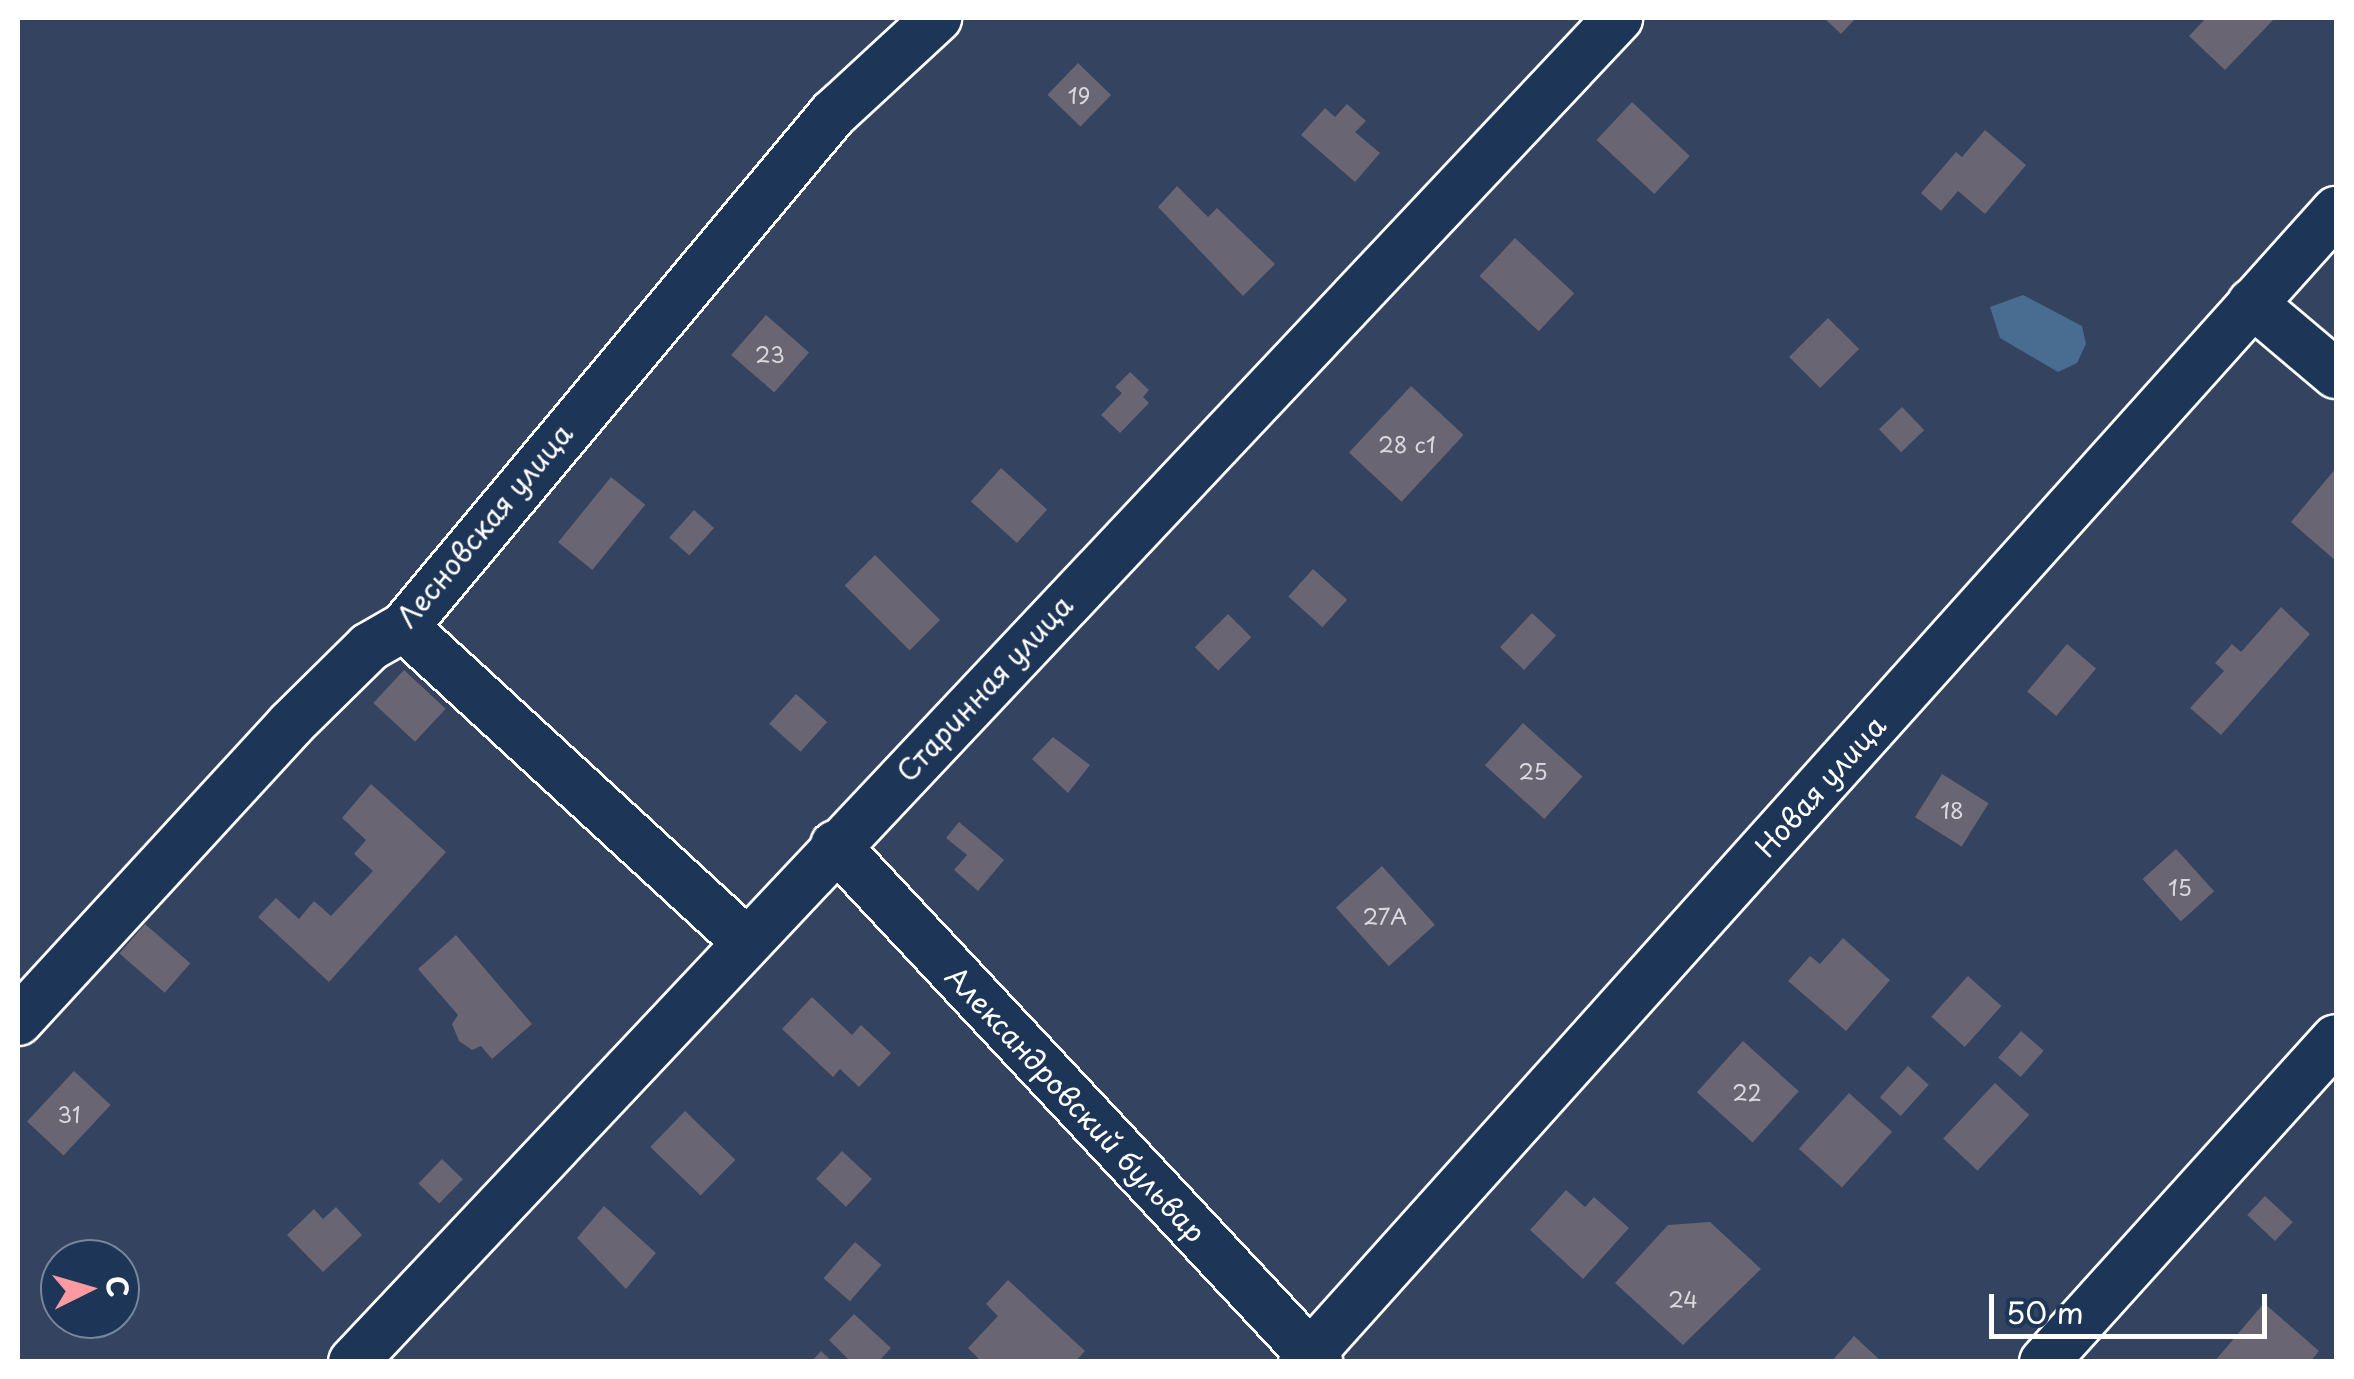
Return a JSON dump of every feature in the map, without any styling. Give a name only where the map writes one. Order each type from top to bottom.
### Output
[{"type":"street","name":"Лесновская улица","points":[[18,1020],[290,726],[370,647],[404,627],[833,114],[937,18]]},
{"type":"street","name":"Старинная улица","points":[[353,1362],[835,845],[1618,18]]},
{"type":"street","name":"Новая улица","points":[[1310,1359],[2336,210]]},
{"type":"street","points":[[2252,303],[2336,374]]},
{"type":"street","points":[[404,627],[746,942]]},
{"type":"street","name":"Александровский бульвар","points":[[835,845],[1310,1359]]},
{"type":"street","points":[[2044,1362],[2336,1039]]},
{"type":"water","points":[[2023,295],[2082,326],[2086,344],[2077,363],[2058,372],[2000,338],[1990,307]]},
{"type":"building","points":[[1824,18],[1856,18],[1841,34]]},
{"type":"building","points":[[2206,18],[2275,18],[2225,70],[2189,36]]},
{"type":"building","points":[[1078,63],[1111,95],[1081,127],[1047,95]]},
{"type":"building","points":[[1632,102],[1690,156],[1654,194],[1597,140]]},
{"type":"building","points":[[1347,104],[1366,121],[1355,132],[1380,153],[1355,182],[1301,135],[1325,108],[1335,117]]},
{"type":"building","points":[[1985,130],[2026,165],[1985,214],[1958,191],[1941,211],[1921,193],[1956,152],[1962,157]]},
{"type":"building","points":[[1177,186],[1208,217],[1217,208],[1275,264],[1243,296],[1158,207]]},
{"type":"building","points":[[1515,238],[1574,293],[1539,331],[1480,276]]},
{"type":"building","points":[[766,315],[809,352],[774,392],[731,355]]},
{"type":"building","points":[[1828,318],[1859,349],[1820,388],[1789,357]]},
{"type":"building","points":[[1130,372],[1149,390],[1143,397],[1149,403],[1120,433],[1101,415],[1122,393],[1115,387]]},
{"type":"building","points":[[1411,386],[1464,435],[1402,502],[1349,453]]},
{"type":"building","points":[[1902,407],[1924,430],[1901,452],[1879,429]]},
{"type":"building","points":[[1001,468],[1047,509],[1017,543],[971,501]]},
{"type":"building","points":[[2336,468],[2336,561],[2291,522]]},
{"type":"building","points":[[611,477],[645,505],[592,570],[558,542]]},
{"type":"building","points":[[694,510],[714,528],[689,556],[669,537]]},
{"type":"building","points":[[875,555],[940,620],[910,650],[845,585]]},
{"type":"building","points":[[1313,569],[1347,600],[1322,627],[1288,596]]},
{"type":"building","points":[[2281,607],[2310,634],[2221,735],[2190,708],[2224,671],[2215,663],[2232,644],[2241,652]]},
{"type":"building","points":[[1532,613],[1556,636],[1524,670],[1500,647]]},
{"type":"building","points":[[1228,614],[1251,637],[1218,671],[1195,647]]},
{"type":"building","points":[[2067,644],[2096,668],[2056,716],[2027,691]]},
{"type":"building","points":[[404,670],[446,709],[415,742],[373,703]]},
{"type":"building","points":[[796,694],[827,722],[800,752],[769,724]]},
{"type":"building","points":[[1523,723],[1582,777],[1544,819],[1485,765]]},
{"type":"building","points":[[1053,737],[1090,765],[1068,793],[1032,759]]},
{"type":"building","points":[[1942,774],[1989,803],[1962,846],[1915,817]]},
{"type":"building","points":[[371,784],[446,852],[329,982],[258,917],[276,898],[299,919],[314,901],[331,916],[373,871],[354,854],[366,840],[342,818]]},
{"type":"building","points":[[959,822],[1004,860],[978,891],[954,870],[967,855],[946,838]]},
{"type":"building","points":[[2176,849],[2214,891],[2181,921],[2143,879]]},
{"type":"building","points":[[1382,866],[1435,925],[1389,966],[1336,907]]},
{"type":"building","points":[[145,924],[190,963],[165,993],[119,953]]},
{"type":"building","points":[[456,935],[532,1024],[492,1059],[481,1046],[472,1050],[459,1041],[452,1024],[458,1015],[418,969]]},
{"type":"building","points":[[1843,938],[1890,980],[1846,1031],[1788,981],[1810,956],[1820,964]]},
{"type":"building","points":[[1968,976],[2001,1006],[1965,1047],[1931,1017]]},
{"type":"building","points":[[812,997],[852,1035],[861,1025],[891,1053],[859,1087],[840,1069],[833,1077],[782,1029]]},
{"type":"building","points":[[2021,1031],[2044,1051],[2021,1077],[1998,1057]]},
{"type":"building","points":[[1743,1041],[1799,1091],[1753,1142],[1697,1092]]},
{"type":"building","points":[[1908,1066],[1929,1085],[1901,1116],[1880,1097]]},
{"type":"building","points":[[74,1071],[111,1105],[64,1156],[27,1121]]},
{"type":"building","points":[[1995,1083],[2029,1115],[1978,1171],[1943,1139]]},
{"type":"building","points":[[1849,1093],[1892,1132],[1842,1188],[1799,1149]]},
{"type":"building","points":[[685,1111],[735,1160],[701,1196],[650,1147]]},
{"type":"building","points":[[842,1151],[872,1179],[846,1207],[816,1179]]},
{"type":"building","points":[[442,1159],[463,1179],[439,1204],[418,1183]]},
{"type":"building","points":[[1566,1190],[1585,1207],[1594,1197],[1629,1228],[1583,1279],[1530,1230]]},
{"type":"building","points":[[2265,1196],[2293,1222],[2275,1241],[2247,1215]]},
{"type":"building","points":[[604,1206],[656,1253],[626,1289],[577,1238]]},
{"type":"building","points":[[336,1207],[362,1235],[323,1272],[287,1235],[314,1209],[323,1219]]},
{"type":"building","points":[[1710,1222],[1761,1269],[1683,1345],[1615,1283],[1668,1225]]},
{"type":"building","points":[[855,1242],[881,1265],[850,1301],[824,1278]]},
{"type":"building","points":[[1008,1280],[1085,1351],[1075,1362],[982,1362],[968,1348],[998,1316],[986,1304]]},
{"type":"building","points":[[2264,1303],[2319,1351],[2310,1362],[2214,1362]]},
{"type":"building","points":[[854,1314],[891,1348],[878,1362],[851,1362],[829,1340]]},
{"type":"building","points":[[1854,1336],[1882,1362],[1831,1362]]},
{"type":"building","points":[[821,1351],[833,1362],[811,1362]]}]
